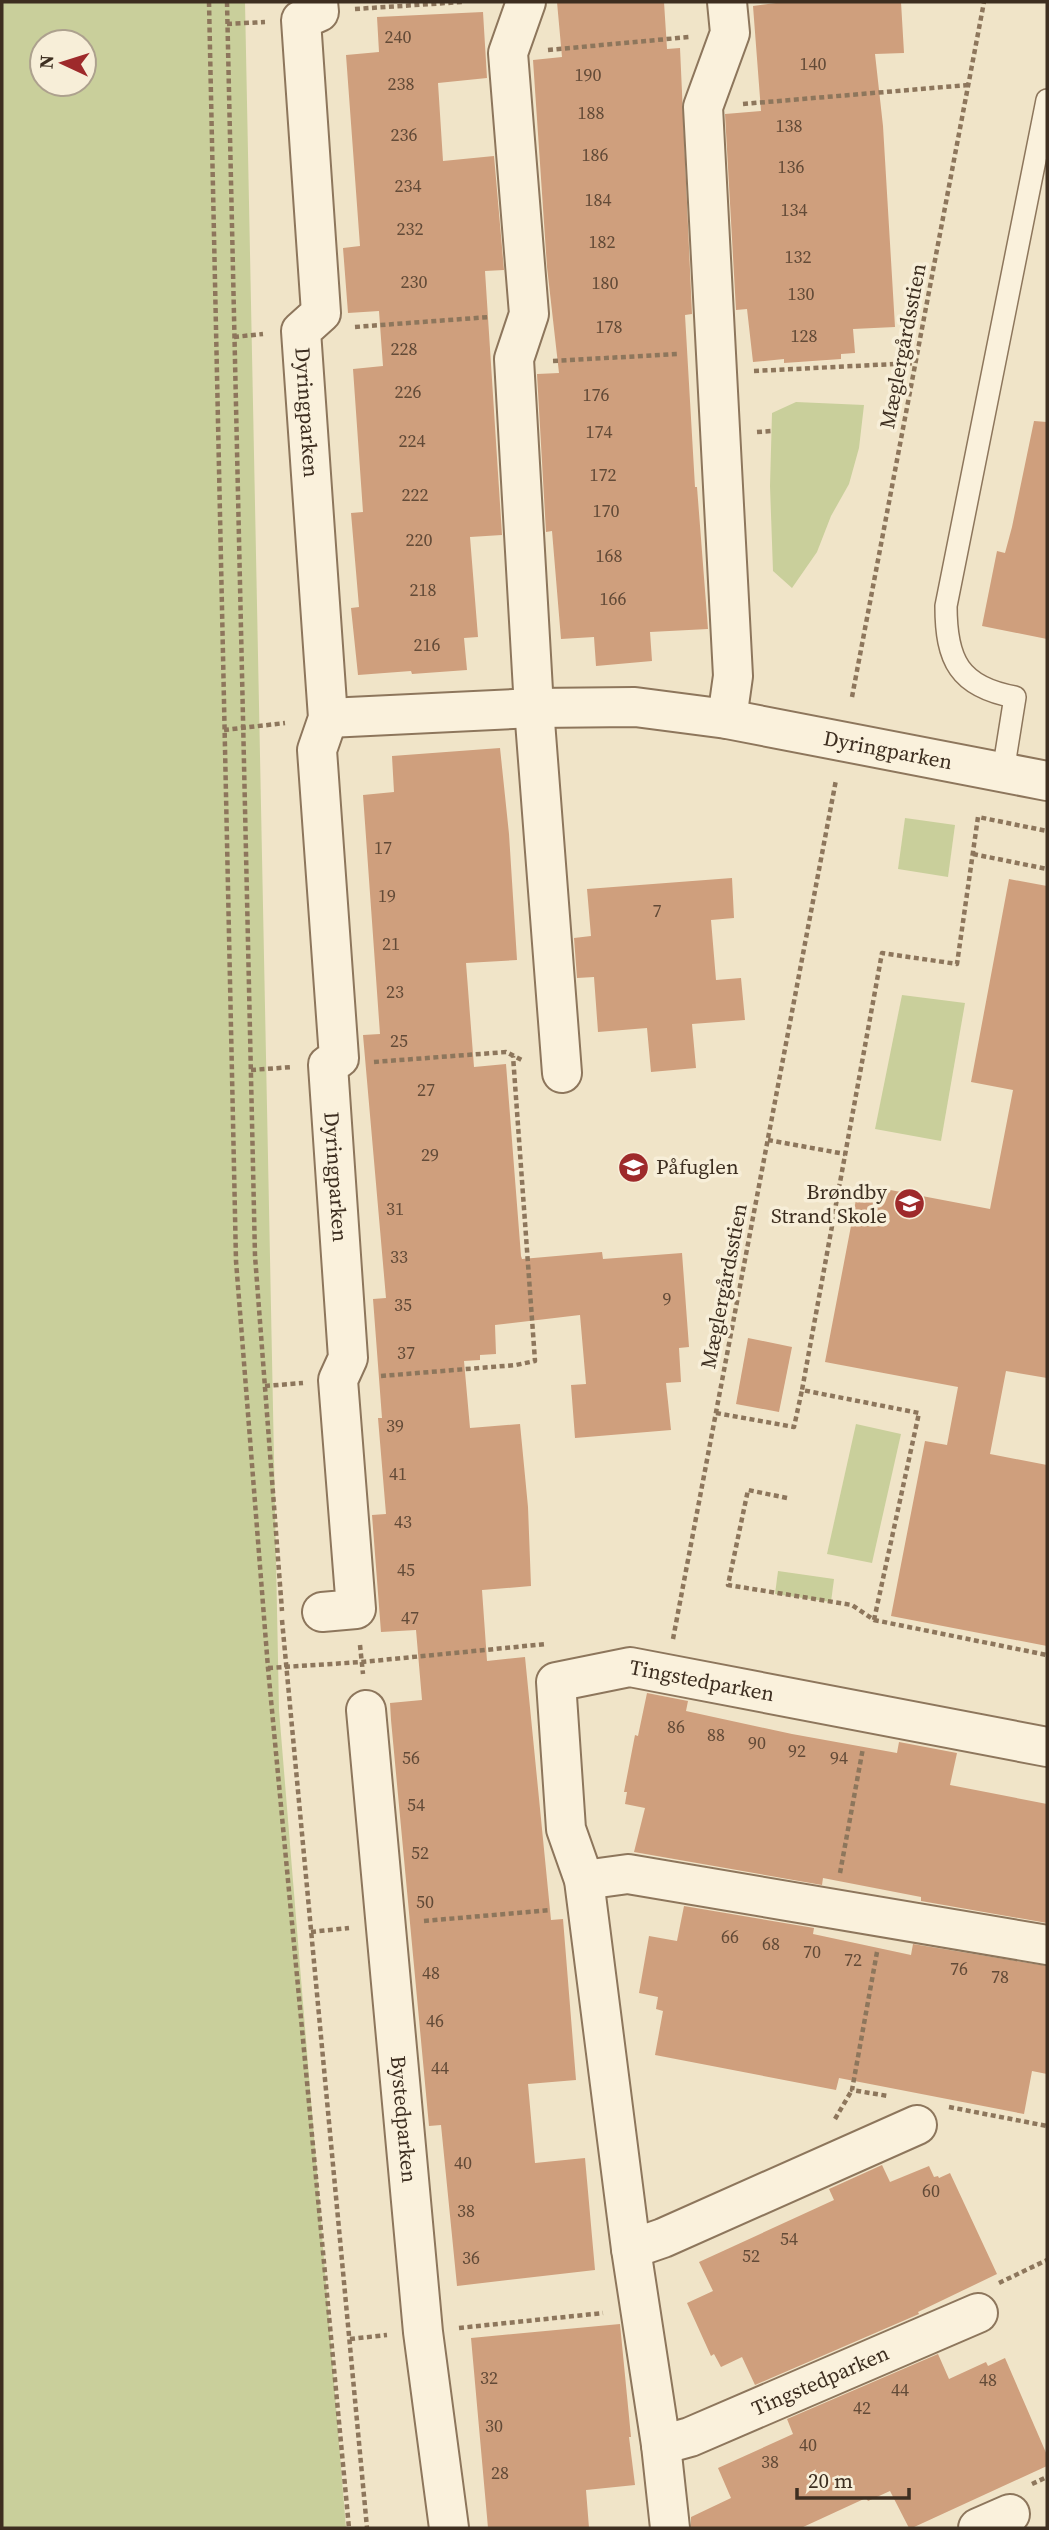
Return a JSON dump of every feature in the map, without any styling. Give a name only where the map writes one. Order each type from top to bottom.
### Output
[{"type":"street","points":[[526,2],[508,53],[529,314],[514,359],[534,708],[562,1073]]},
{"type":"street","name":"Dyringparken","points":[[318,7],[301,20],[321,313],[301,331],[328,718],[317,750],[339,1058],[328,1065],[348,1358],[338,1380],[339,1611]]},
{"type":"street","points":[[727,719],[733,676],[704,107],[729,18]]},
{"type":"street","name":"Dyringparken","points":[[328,718],[534,708],[635,707],[727,719],[1047,781]]},
{"type":"street","name":"Tingstedparken","points":[[670,2528],[585,1893],[566,1829],[556,1682],[630,1667],[1047,1747]]},
{"type":"street","name":"Bystedparken","points":[[366,1710],[423,2332],[449,2528]]},
{"type":"street","points":[[585,1893],[628,1874],[1047,1945]]},
{"type":"street","points":[[631,2249],[663,2238],[930,2115]]},
{"type":"street","name":"Tingstedparken","points":[[661,2445],[690,2437],[978,2313]]},
{"type":"lane","points":[[1003,772],[1015,697],[992,693],[971,681],[962,671],[946,635],[946,606],[1047,100]]},
{"type":"path","points":[[209,2],[236,1261],[269,1682],[349,2528]]},
{"type":"path","points":[[227,2],[255,1256],[286,1667],[367,2528]]},
{"type":"path","points":[[318,7],[462,2]]},
{"type":"path","name":"Mæglergårdsstien","points":[[852,696],[985,2]]},
{"type":"path","points":[[508,53],[729,18]]},
{"type":"path","points":[[704,107],[968,85]]},
{"type":"path","points":[[234,337],[529,314]]},
{"type":"path","points":[[514,359],[915,363]]},
{"type":"path","points":[[224,730],[328,718]]},
{"type":"path","name":"Mæglergårdsstien","points":[[667,1675],[836,780]]},
{"type":"path","points":[[716,1413],[794,1427],[882,953],[957,964],[978,817],[1047,831]]},
{"type":"path","points":[[972,854],[1047,869]]},
{"type":"path","points":[[328,1065],[506,1052],[548,1073],[562,1073]]},
{"type":"path","points":[[338,1380],[516,1365],[535,1361],[513,1056]]},
{"type":"path","points":[[768,1140],[845,1154]]},
{"type":"path","points":[[802,1390],[919,1413],[874,1620]]},
{"type":"path","points":[[787,1498],[748,1490],[727,1585],[852,1605],[874,1620],[1047,1655]]},
{"type":"path","points":[[339,1611],[366,1710]]},
{"type":"path","points":[[834,1909],[869,1714]]},
{"type":"path","points":[[385,1924],[585,1893]]},
{"type":"path","points":[[884,1917],[852,2090],[891,2096]]},
{"type":"path","points":[[930,2115],[1047,2126]]},
{"type":"path","points":[[978,2313],[978,2294],[1047,2260]]},
{"type":"path","points":[[350,2339],[618,2311],[640,2306]]},
{"type":"green space","points":[[2,2],[245,2],[279,1710],[346,2528],[2,2528]]},
{"type":"green space","points":[[796,402],[864,405],[859,448],[849,484],[831,516],[817,552],[792,588],[773,571],[770,486],[772,413]]},
{"type":"green space","points":[[905,818],[955,825],[948,877],[898,869]]},
{"type":"green space","points":[[902,995],[965,1003],[941,1141],[875,1129]]},
{"type":"green space","points":[[856,1424],[901,1434],[872,1563],[827,1554]]},
{"type":"green space","points":[[778,1571],[834,1579],[831,1602],[775,1594]]},
{"type":"building","points":[[557,2],[664,2],[667,49],[680,48],[692,314],[685,315],[695,487],[708,629],[650,632],[652,661],[596,666],[594,637],[561,639],[552,531],[546,532],[537,374],[559,373],[547,267],[533,60],[562,57]]},
{"type":"building","points":[[784,2],[901,2],[904,53],[875,54],[883,126],[895,327],[853,329],[855,353],[841,354],[841,359],[753,362],[747,309],[736,310],[725,114],[761,111],[753,6]]},
{"type":"building","points":[[483,12],[487,78],[438,83],[443,161],[494,156],[504,270],[485,271],[502,535],[470,537],[478,637],[464,638],[467,670],[358,675],[351,608],[359,607],[351,513],[363,512],[353,369],[383,366],[379,311],[348,313],[343,248],[360,246],[346,55],[379,52],[377,17]]},
{"type":"building","points":[[1034,421],[1047,422],[1047,639],[982,626],[997,551],[1005,553],[1012,527]]},
{"type":"building","points":[[500,748],[517,960],[466,963],[474,1067],[506,1064],[521,1256],[522,1259],[602,1252],[603,1259],[682,1253],[689,1347],[679,1348],[681,1382],[666,1383],[671,1430],[575,1438],[571,1385],[586,1384],[580,1315],[495,1325],[496,1354],[480,1355],[480,1360],[464,1361],[470,1428],[520,1424],[528,1507],[531,1586],[482,1590],[487,1661],[525,1657],[551,1920],[563,1919],[576,2080],[528,2084],[535,2163],[585,2158],[595,2270],[457,2286],[441,2125],[429,2126],[391,1720],[390,1703],[422,1700],[416,1630],[381,1632],[372,1515],[386,1514],[378,1418],[382,1418],[373,1299],[386,1298],[363,1035],[380,1034],[363,795],[394,792],[392,756]]},
{"type":"building","points":[[732,878],[734,918],[711,920],[716,980],[741,978],[745,1020],[692,1024],[696,1068],[651,1072],[647,1028],[598,1032],[594,977],[577,978],[574,938],[591,936],[587,889]]},
{"type":"building","points":[[1009,879],[1047,886],[1047,1378],[1006,1371],[990,1454],[1047,1465],[1047,1646],[891,1616],[925,1441],[947,1445],[958,1387],[825,1362],[859,1184],[990,1209],[1013,1090],[971,1082]]},
{"type":"building","points":[[748,1338],[792,1347],[779,1412],[736,1404]]},
{"type":"building","points":[[647,1693],[688,1701],[686,1711],[792,1734],[897,1753],[899,1742],[957,1753],[950,1785],[1047,1804],[1047,1923],[921,1901],[921,1897],[823,1878],[822,1885],[634,1852],[645,1808],[625,1804],[627,1792],[624,1792],[635,1735],[638,1736]]},
{"type":"building","points":[[684,1906],[814,1928],[813,1934],[911,1955],[913,1944],[1047,1966],[1047,2074],[1032,2071],[1024,2114],[839,2078],[836,2090],[655,2055],[663,2011],[656,2009],[658,1997],[639,1993],[649,1936],[677,1941]]},
{"type":"building","points":[[882,2165],[890,2182],[929,2166],[934,2177],[939,2178],[950,2173],[997,2274],[918,2312],[919,2314],[755,2385],[742,2357],[721,2367],[714,2354],[711,2356],[687,2303],[713,2291],[699,2262],[834,2200],[829,2189]]},
{"type":"building","points":[[620,2324],[635,2485],[586,2490],[589,2528],[488,2528],[471,2338]]},
{"type":"building","points":[[938,2354],[949,2379],[986,2362],[988,2366],[1005,2358],[1047,2455],[1047,2466],[912,2528],[909,2528],[890,2491],[868,2501],[866,2498],[801,2528],[691,2528],[691,2517],[731,2498],[718,2468],[793,2434],[787,2419]]},
{"type":"place","name":"Påfuglen","points":[[633,1167]]},
{"type":"place","name":"Brøndby Strand Skole","points":[[910,1204]]}]
